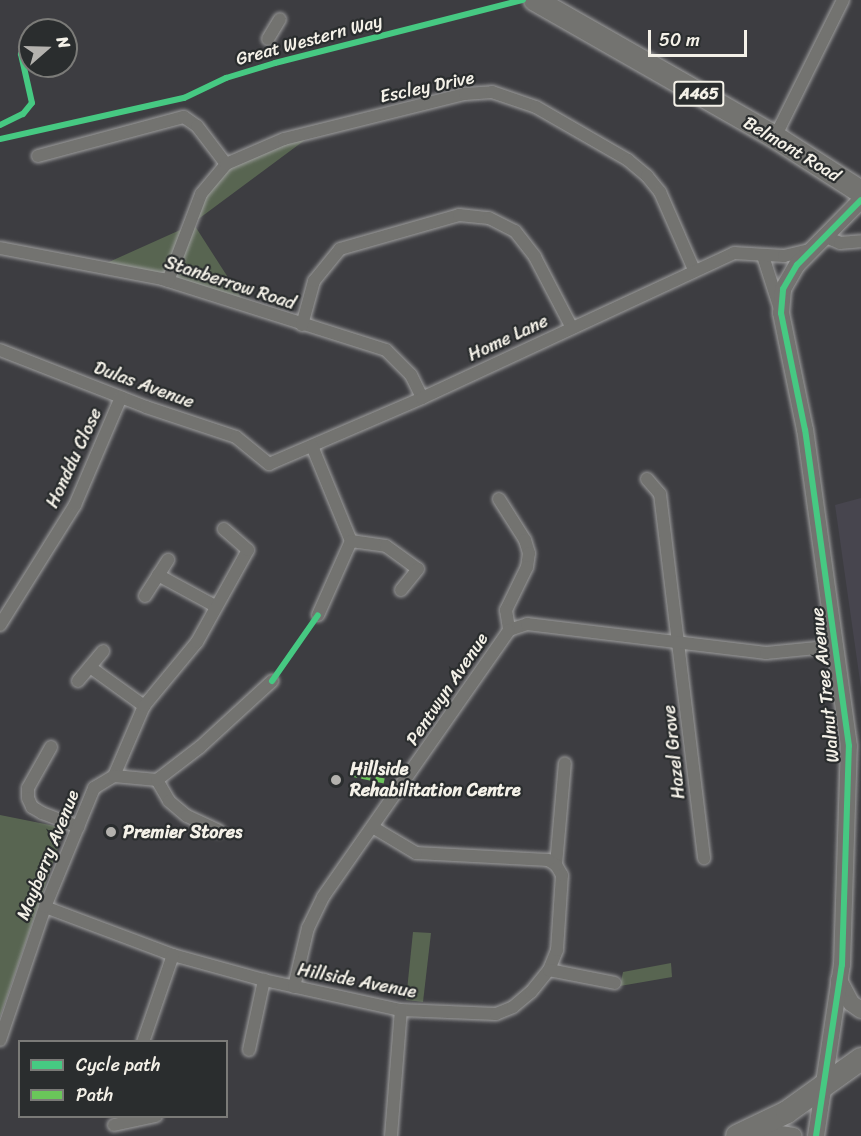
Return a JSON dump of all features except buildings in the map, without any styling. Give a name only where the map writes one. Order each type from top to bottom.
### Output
[{"type":"highway","name":"Belmont Road","points":[[535,0],[775,138],[861,192]]},
{"type":"highway","points":[[745,1133],[821,1091],[861,1059]]},
{"type":"street","points":[[775,138],[843,0]]},
{"type":"street","points":[[268,39],[280,19]]},
{"type":"street","name":"Escley Drive","points":[[168,281],[201,194],[226,164],[284,139],[465,94],[492,92],[515,97],[628,160],[647,176],[660,192],[694,270]]},
{"type":"street","points":[[38,156],[184,117],[197,126],[226,164]]},
{"type":"street","name":"Walnut Tree Avenue","points":[[816,1136],[839,980],[850,785],[837,646],[805,430],[781,313],[783,290],[811,250],[861,200]]},
{"type":"street","points":[[302,325],[314,281],[340,249],[459,215],[489,218],[515,231],[535,257],[572,328]]},
{"type":"street","points":[[826,237],[840,243],[861,241]]},
{"type":"street","name":"Stanberrow Road","points":[[0,248],[39,252],[168,281],[386,350],[411,375],[422,398]]},
{"type":"street","name":"Home Lane","points":[[269,464],[422,398],[734,253],[763,256],[811,250]]},
{"type":"street","points":[[763,256],[781,313]]},
{"type":"street","name":"Dulas Avenue","points":[[0,350],[121,397],[236,437],[269,464]]},
{"type":"street","name":"Honddu Close","points":[[0,625],[75,505],[121,397]]},
{"type":"street","points":[[312,446],[351,541],[318,615]]},
{"type":"street","name":"Hazel Grove","points":[[647,478],[660,494],[680,642],[704,858]]},
{"type":"street","points":[[499,499],[525,540],[529,554],[527,567],[506,610],[509,630],[527,624],[766,653],[837,646]]},
{"type":"street","points":[[224,529],[248,550],[197,642],[144,706],[114,776],[157,780],[200,747],[272,681]]},
{"type":"street","points":[[351,541],[386,546],[418,569],[402,590]]},
{"type":"street","points":[[145,596],[168,560]]},
{"type":"street","points":[[158,575],[215,606]]},
{"type":"street","name":"Pentwyn Avenue","points":[[294,987],[315,911],[509,630]]},
{"type":"street","points":[[78,681],[103,651]]},
{"type":"street","points":[[90,667],[144,706]]},
{"type":"street","points":[[51,747],[28,788],[28,798],[32,807],[42,813],[78,827]]},
{"type":"street","name":"Hillside Avenue","points":[[45,907],[173,955],[264,981],[401,1010],[476,1016],[496,1014],[522,1000],[549,970],[561,924],[562,875],[556,865],[565,763]]},
{"type":"street","name":"Mayberry Avenue","points":[[0,1040],[45,907],[94,788],[114,776]]},
{"type":"street","points":[[157,780],[169,801],[187,816],[219,831]]},
{"type":"street","points":[[374,828],[416,853],[548,860],[556,865]]},
{"type":"street","points":[[143,1040],[173,955]]},
{"type":"street","points":[[549,970],[615,983]]},
{"type":"street","points":[[839,980],[851,1003],[861,1010]]},
{"type":"street","points":[[249,1050],[264,981]]},
{"type":"street","points":[[391,1136],[401,1010]]},
{"type":"street","points":[[116,1121],[140,1118]]},
{"type":"street","points":[[745,1133],[794,1136]]},
{"type":"shaded area","points":[[861,498],[861,688],[835,505]]},
{"type":"green space","points":[[317,131],[193,223],[247,307],[100,266],[189,226],[226,164]]},
{"type":"green space","points":[[0,815],[65,828],[0,1017]]},
{"type":"green space","points":[[413,932],[431,933],[423,1002],[406,1000]]},
{"type":"green space","points":[[671,963],[672,977],[620,986],[623,972]]},
{"type":"marked path","points":[[349,773],[388,781]]},
{"type":"cycle path","name":"Great Western Way","points":[[0,139],[184,98],[226,78],[275,63],[523,0]]},
{"type":"cycle path","points":[[0,125],[23,114],[32,103],[26,78]]},
{"type":"cycle path","points":[[816,1136],[842,965],[849,746],[805,430],[781,313],[783,289],[797,265],[861,200]]},
{"type":"cycle path","points":[[272,681],[318,615]]},
{"type":"place","name":"Hillside Rehabilitation Centre","points":[[336,780]]},
{"type":"place","name":"Premier Stores","points":[[111,832]]}]
